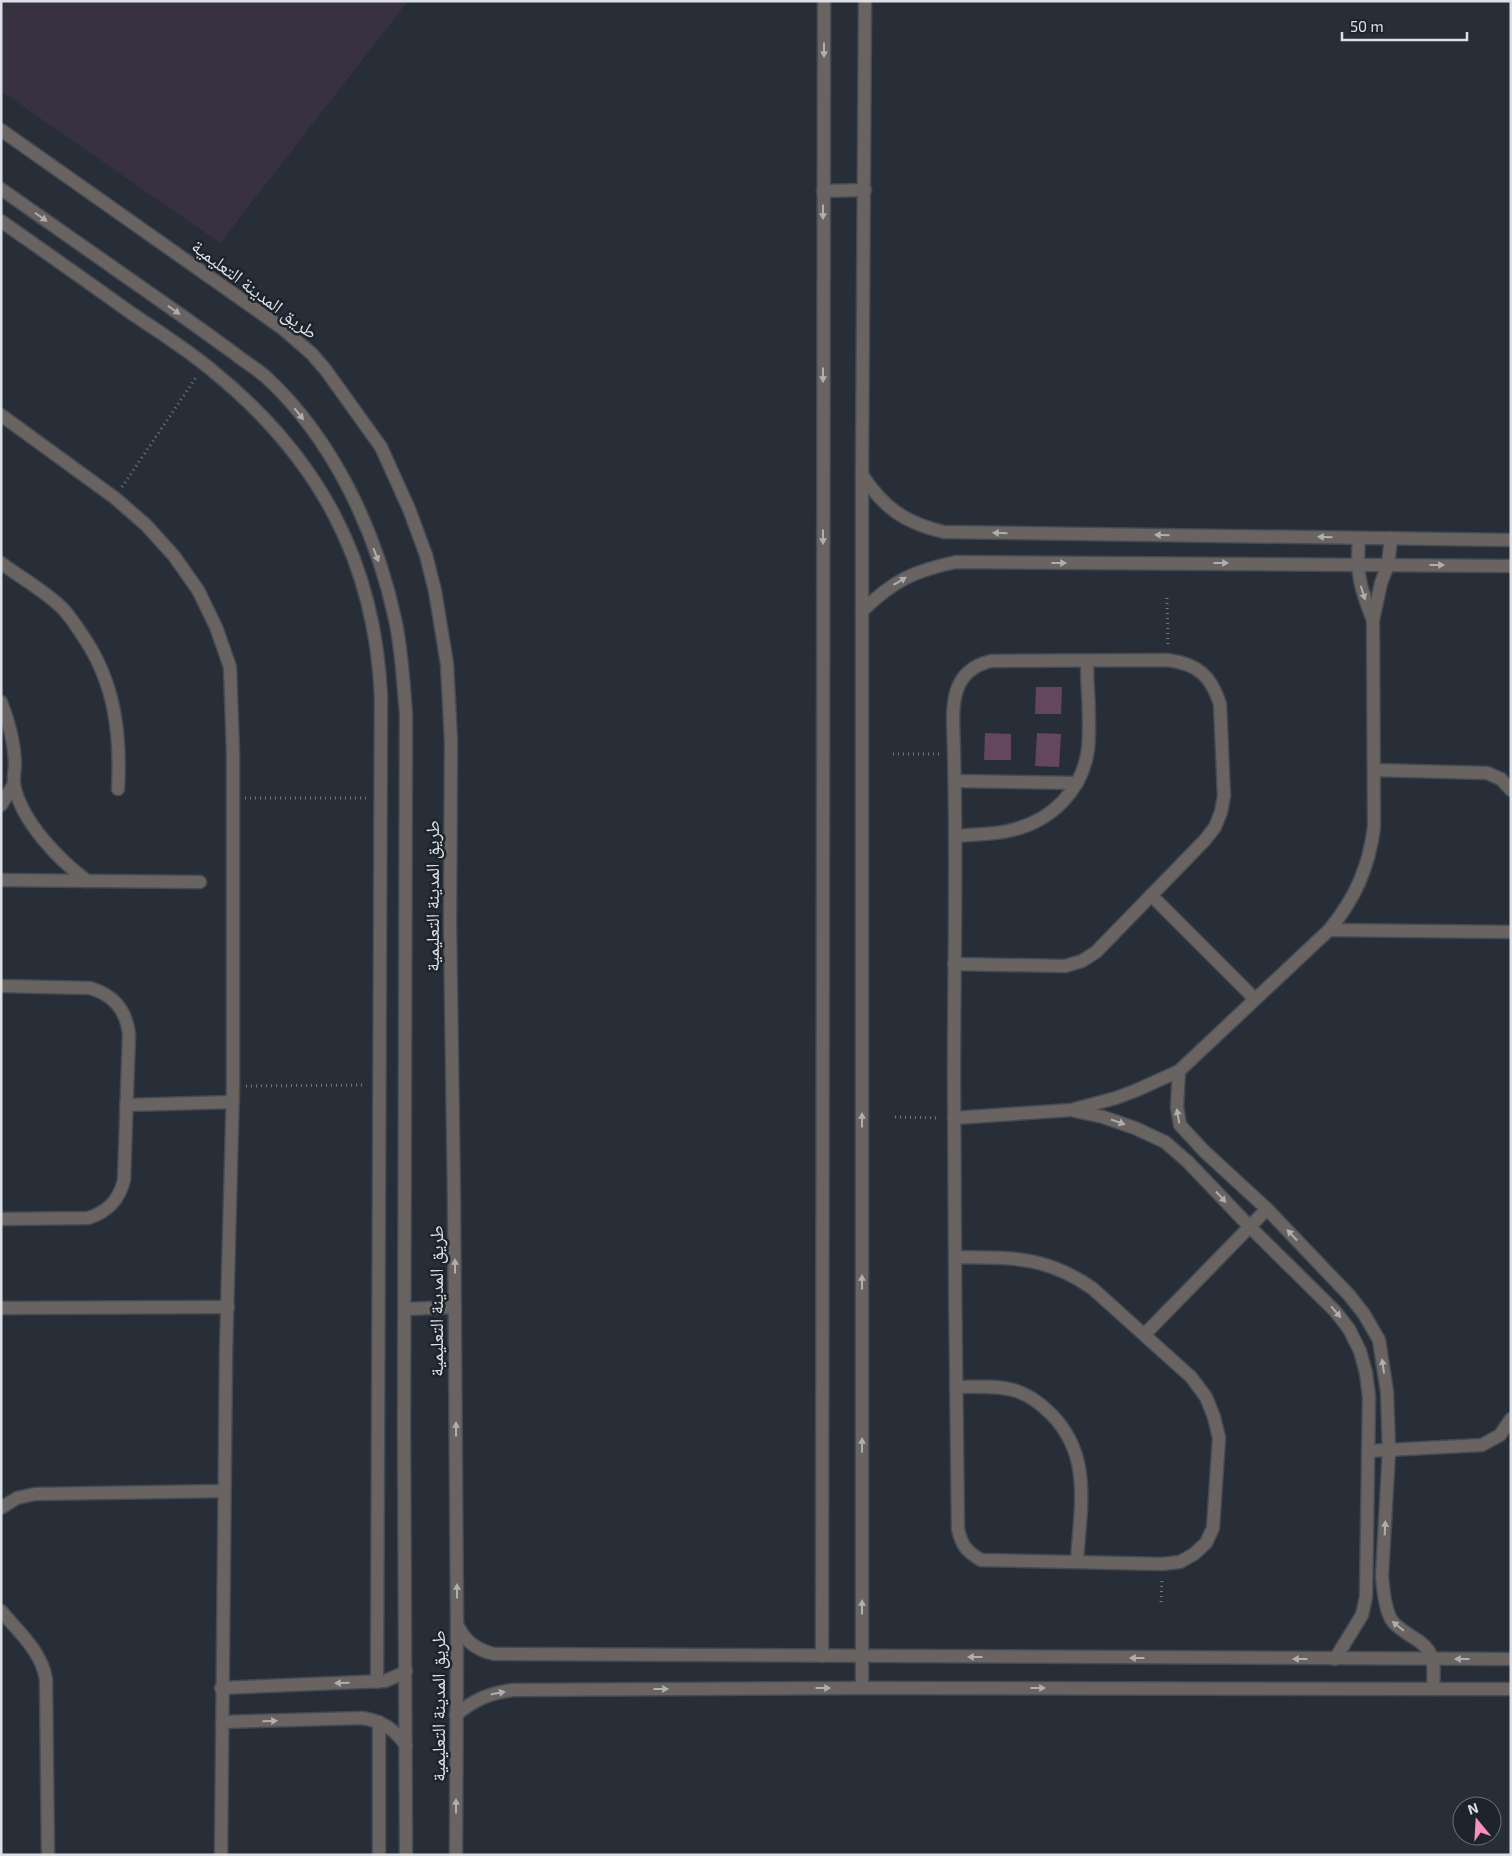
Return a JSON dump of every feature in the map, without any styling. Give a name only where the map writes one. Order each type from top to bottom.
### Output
[{"type":"street","points":[[822,1656],[824,1]]},
{"type":"street","points":[[862,1688],[862,476],[865,1]]},
{"type":"street","name":"طريق المدينة التعليمية","points":[[1,130],[282,328],[312,354],[344,394],[381,447],[409,509],[426,555],[440,616],[447,664],[451,741],[450,925],[457,1624],[456,1855]]},
{"type":"street","name":"طريق المدينة التعليمية","points":[[1,189],[198,327],[265,377],[295,409],[327,451],[348,484],[385,578],[397,630],[406,713],[406,1855]]},
{"type":"street","points":[[823,191],[865,190]]},
{"type":"street","points":[[1,221],[205,364],[254,407],[292,450],[325,497],[355,560],[371,614],[380,669],[377,1682]]},
{"type":"street","points":[[1,415],[115,498],[146,525],[174,556],[198,590],[216,628],[230,667],[233,1102],[224,1492],[221,1855]]},
{"type":"street","points":[[862,476],[873,492],[888,507],[924,527],[944,532],[1511,540]]},
{"type":"street","points":[[1359,538],[1357,564],[1364,597],[1373,620]]},
{"type":"street","points":[[954,1118],[1071,1110],[1116,1098],[1179,1071],[1329,930],[1352,900],[1367,864],[1374,827],[1373,620],[1381,583],[1388,565],[1391,538]]},
{"type":"street","points":[[862,611],[881,592],[904,578],[929,567],[956,562],[1511,566]]},
{"type":"street","points":[[1,563],[60,606],[76,625],[89,645],[109,690],[116,714],[119,738],[118,789]]},
{"type":"street","points":[[954,964],[1065,966],[1082,961],[1096,952],[1205,840],[1215,827],[1221,812],[1224,796],[1220,704],[1216,690],[1208,678],[1196,668],[1183,662],[1168,660],[991,662],[980,664],[970,669],[956,687],[954,754],[955,781],[954,964],[954,1118],[955,1257],[956,1387],[958,1529],[962,1542],[970,1553],[981,1560],[1162,1564],[1180,1562],[1194,1554],[1206,1543],[1213,1528],[1219,1438],[1206,1396],[1191,1377],[1092,1288],[1055,1266],[1012,1258],[955,1257]]},
{"type":"street","points":[[955,836],[1010,831],[1030,825],[1054,810],[1077,783],[1088,749],[1087,661]]},
{"type":"street","points":[[1,702],[7,716],[14,750],[14,784],[31,822],[42,839],[71,868],[88,881]]},
{"type":"street","points":[[1374,770],[1488,773],[1501,779],[1511,790]]},
{"type":"street","points":[[955,781],[1077,783]]},
{"type":"street","points":[[1,805],[14,784]]},
{"type":"street","points":[[1,880],[200,882]]},
{"type":"street","points":[[1151,895],[1255,999]]},
{"type":"street","points":[[1329,930],[1511,932]]},
{"type":"street","points":[[1,986],[90,988],[110,996],[118,1004],[124,1013],[129,1034],[124,1180],[116,1200],[99,1215],[88,1218],[1,1219]]},
{"type":"street","points":[[1179,1071],[1177,1107],[1180,1125],[1204,1151],[1267,1208],[1349,1295],[1364,1314],[1379,1340],[1387,1392],[1389,1450],[1382,1576],[1384,1597],[1392,1621],[1406,1633],[1423,1642],[1430,1650],[1434,1658],[1433,1689]]},
{"type":"street","points":[[126,1105],[233,1102]]},
{"type":"street","points":[[1071,1110],[1135,1128],[1165,1142],[1188,1162],[1250,1227],[1335,1311],[1349,1329],[1360,1350],[1366,1373],[1369,1397],[1366,1597],[1362,1615],[1334,1659]]},
{"type":"street","points":[[1145,1334],[1267,1208]]},
{"type":"street","points":[[1,1308],[228,1307]]},
{"type":"street","points":[[405,1310],[455,1307]]},
{"type":"street","points":[[956,1387],[1012,1389],[1028,1396],[1057,1420],[1065,1431],[1077,1456],[1082,1476],[1077,1562]]},
{"type":"street","points":[[1368,1451],[1482,1446],[1500,1435],[1511,1419]]},
{"type":"street","points":[[1,1508],[17,1498],[35,1494],[224,1492]]},
{"type":"street","points":[[1,1611],[35,1651],[44,1669],[46,1678],[48,1855]]},
{"type":"street","points":[[457,1624],[471,1644],[478,1649],[494,1654],[1511,1659]]},
{"type":"street","points":[[221,1688],[377,1682],[392,1679],[406,1671]]},
{"type":"street","points":[[456,1715],[475,1700],[487,1695],[512,1690],[862,1688],[1511,1689]]},
{"type":"street","points":[[222,1722],[362,1718],[378,1722],[394,1731],[406,1746]]},
{"type":"street","points":[[378,1722],[378,1855]]},
{"type":"path","points":[[115,498],[205,364]]},
{"type":"path","points":[[1166,598],[1168,660]]},
{"type":"path","points":[[893,754],[954,754]]},
{"type":"path","points":[[232,798],[380,798]]},
{"type":"path","points":[[233,1087],[379,1085]]},
{"type":"path","points":[[895,1117],[954,1118]]},
{"type":"path","points":[[1161,1602],[1162,1564]]},
{"type":"shaded area","points":[[1,1],[408,1],[220,243],[1,91]]},
{"type":"building","points":[[1036,687],[1062,687],[1061,714],[1035,714]]},
{"type":"building","points":[[985,733],[1011,734],[1011,760],[984,760]]},
{"type":"building","points":[[1037,733],[1061,734],[1059,767],[1035,766]]}]
